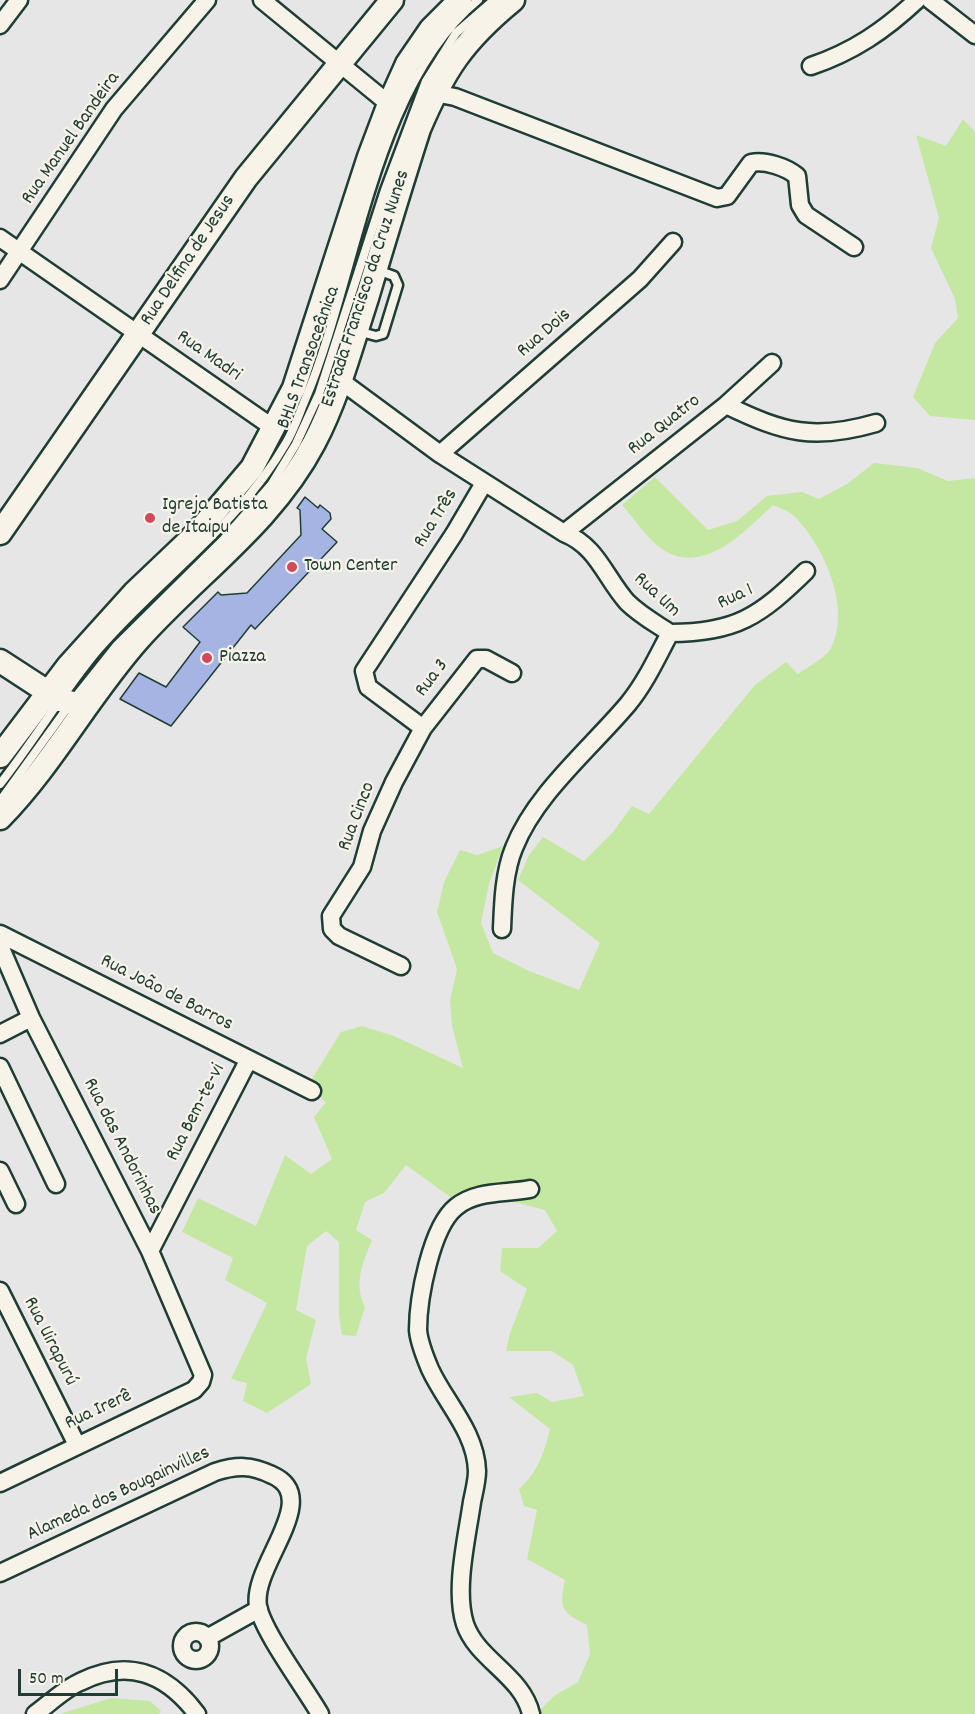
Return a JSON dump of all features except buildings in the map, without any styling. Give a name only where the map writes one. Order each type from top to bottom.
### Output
[{"type":"main road","name":"Rua Delfina de Jesus","points":[[0,533],[246,178],[392,0]]},
{"type":"main road","name":"Estrada Francisco da Cruz Nunes","points":[[0,818],[60,744],[66,700],[134,593],[203,526],[252,468],[275,429],[301,369],[369,157],[389,104],[413,55],[431,29],[460,0]]},
{"type":"main road","name":"Estrada Francisco da Cruz Nunes","points":[[0,756],[140,637],[250,530],[289,484],[314,442],[341,381],[419,129],[434,93],[459,50],[483,24],[513,0]]},
{"type":"main road","points":[[0,661],[66,700]]},
{"type":"street","points":[[0,25],[19,0]]},
{"type":"street","name":"Rua Manuel Bandeira","points":[[0,280],[114,109],[207,0]]},
{"type":"street","points":[[262,0],[389,104]]},
{"type":"street","points":[[811,66],[841,56],[871,38],[917,0]]},
{"type":"street","points":[[930,0],[975,35]]},
{"type":"street","points":[[434,93],[455,97],[717,198],[728,196],[751,163],[763,162],[791,171],[797,176],[800,205],[806,215],[854,247]]},
{"type":"street","name":"Rua Madri","points":[[0,238],[275,429]]},
{"type":"street","name":"Rua Dois","points":[[440,454],[640,279],[673,242]]},
{"type":"street","points":[[726,405],[772,363]]},
{"type":"street","name":"Rua Um","points":[[341,381],[440,454],[564,533],[580,539],[593,552],[629,603],[670,633],[647,678],[629,702],[540,803],[523,827],[513,850],[504,897],[502,929]]},
{"type":"street","name":"Rua Quatro","points":[[564,533],[726,405],[757,420],[790,431],[818,435],[844,432],[876,423]]},
{"type":"street","name":"Rua Três","points":[[423,728],[368,687],[364,678],[365,667],[454,534],[484,483]]},
{"type":"street","name":"Rua 1","points":[[670,633],[719,629],[744,622],[766,608],[806,571]]},
{"type":"street","name":"Rua 3","points":[[423,728],[477,659],[486,659],[512,673]]},
{"type":"street","name":"Rua Cinco","points":[[401,966],[339,936],[330,922],[334,909],[362,867],[372,831],[423,728]]},
{"type":"street","name":"Rua João de Barros","points":[[0,934],[312,1091]]},
{"type":"street","name":"Rua das Andorinhas","points":[[0,946],[32,1018],[150,1251],[202,1368]]},
{"type":"street","points":[[0,1034],[32,1018]]},
{"type":"street","name":"Rua Bem-te-vi","points":[[150,1251],[249,1059]]},
{"type":"street","points":[[0,1067],[56,1184]]},
{"type":"street","points":[[0,1171],[16,1204]]},
{"type":"street","points":[[530,1189],[495,1191],[456,1207],[435,1236],[429,1252],[418,1329],[430,1370],[458,1416],[468,1438],[477,1470],[460,1592],[465,1624],[478,1645],[521,1690],[531,1714]]},
{"type":"street","name":"Rua Uirapurú","points":[[0,1291],[7,1321],[77,1445]]},
{"type":"street","name":"Rua Irerê","points":[[0,1483],[194,1390],[201,1382],[202,1368]]},
{"type":"street","name":"Alameda dos Bougainvilles","points":[[0,1573],[215,1472],[239,1465],[261,1470],[280,1478],[291,1493],[291,1508],[259,1584],[259,1609],[267,1628],[320,1714]]},
{"type":"street","points":[[207,1638],[259,1609]]},
{"type":"street","points":[[34,1714],[80,1682],[116,1670],[143,1671],[165,1683],[184,1698],[197,1714]]},
{"type":"lane","name":"BHLS Transoceânica","points":[[0,801],[98,651],[262,481],[288,441],[326,346],[375,179],[404,102],[432,49],[446,30],[478,0]]},
{"type":"lane","name":"BHLS Transoceânica","points":[[0,784],[66,700],[117,645],[224,539],[272,485],[296,444],[319,394],[384,190],[422,90],[441,53],[456,33],[494,0]]},
{"type":"green space","points":[[963,119],[975,132],[975,420],[930,416],[913,397],[935,343],[958,318],[955,299],[931,248],[939,218],[916,135],[946,146]]},
{"type":"green space","points":[[874,463],[917,468],[948,481],[975,478],[975,1714],[540,1714],[539,1711],[554,1696],[578,1682],[590,1654],[587,1625],[567,1612],[562,1603],[565,1580],[527,1559],[537,1510],[524,1506],[519,1489],[526,1483],[539,1462],[550,1429],[509,1397],[537,1393],[552,1402],[584,1396],[573,1365],[552,1351],[506,1351],[510,1333],[527,1289],[500,1271],[502,1248],[538,1248],[557,1231],[545,1210],[504,1199],[460,1204],[406,1165],[384,1193],[365,1202],[356,1230],[372,1240],[361,1273],[360,1290],[365,1307],[356,1336],[342,1335],[339,1316],[339,1242],[326,1231],[307,1246],[296,1310],[316,1320],[306,1358],[311,1384],[267,1413],[243,1401],[247,1383],[231,1379],[267,1303],[225,1280],[233,1258],[182,1232],[198,1198],[256,1226],[285,1155],[311,1174],[332,1159],[314,1117],[326,1102],[307,1087],[341,1032],[362,1026],[394,1036],[463,1068],[452,1026],[450,1000],[457,969],[437,912],[444,882],[460,850],[477,855],[503,846],[489,884],[481,923],[493,953],[529,971],[579,990],[600,943],[518,880],[529,855],[543,837],[584,861],[613,832],[632,806],[649,814],[755,685],[786,662],[798,674],[829,652],[837,632],[836,596],[824,560],[815,543],[792,514],[773,505],[737,538],[708,554],[693,558],[678,556],[656,545],[622,505],[655,477],[708,530],[737,521],[767,496],[802,492],[819,499],[847,484]]},
{"type":"green space","points":[[111,1698],[150,1701],[161,1711],[159,1714],[60,1714]]},
{"type":"place","name":"Igreja Batista de Itaipu","points":[[150,518]]},
{"type":"place","name":"Town Center","points":[[292,567]]},
{"type":"place","name":"Piazza","points":[[207,658]]}]
